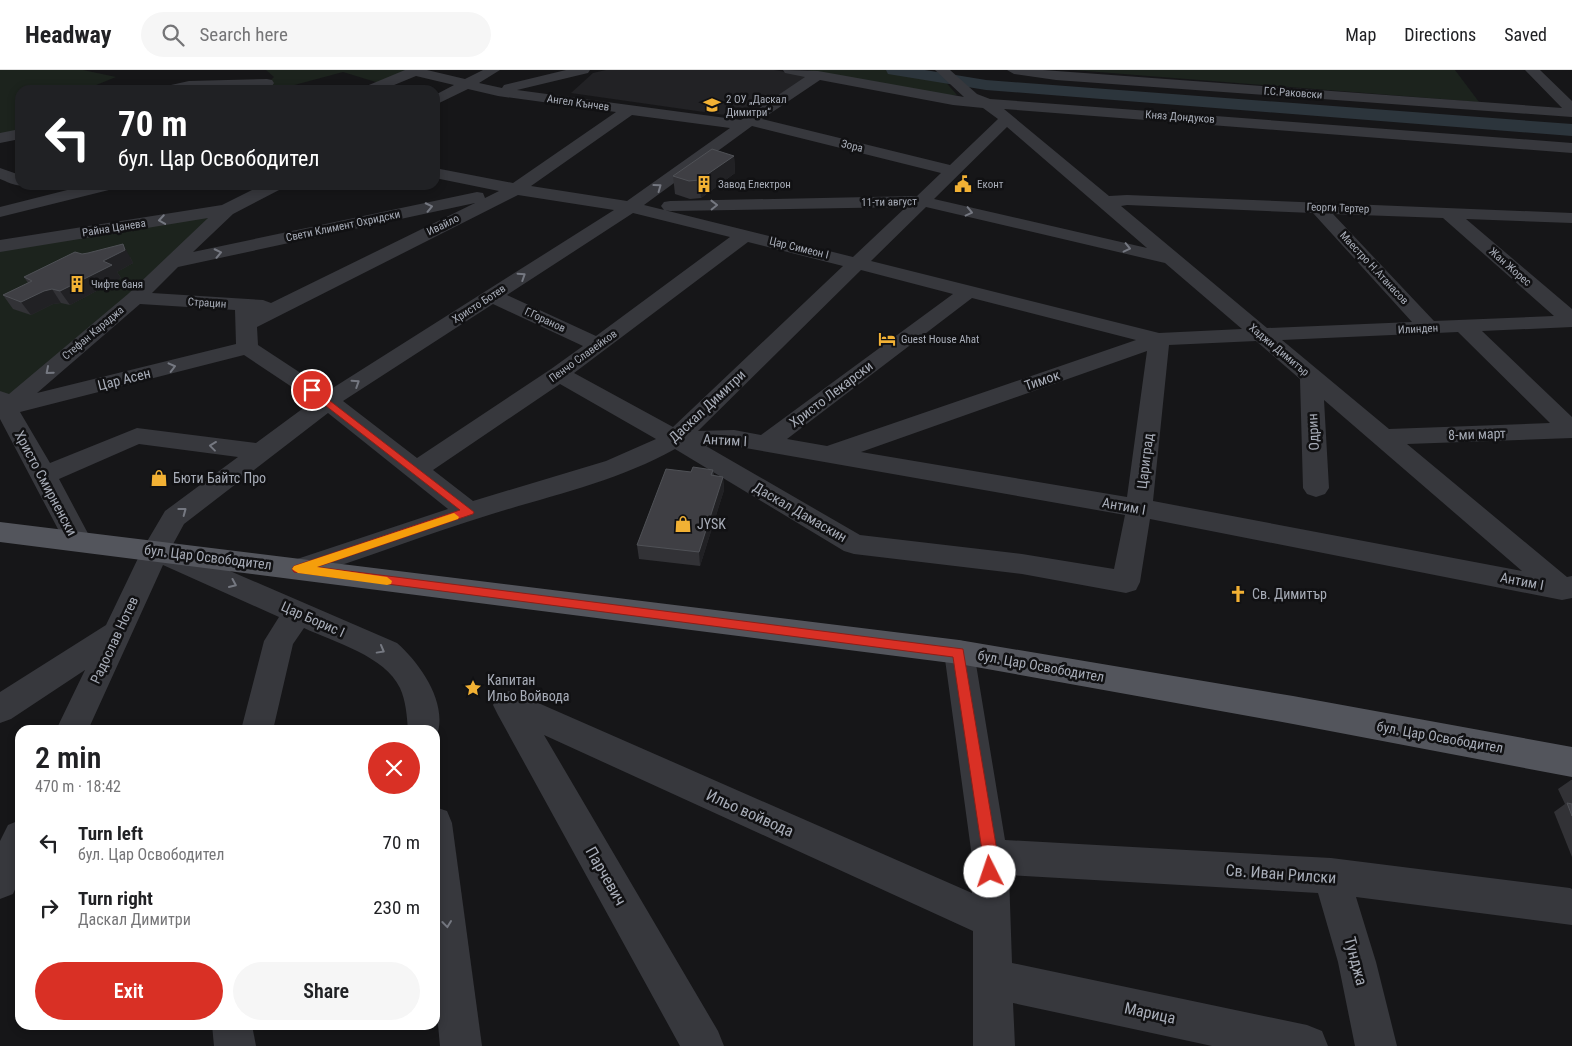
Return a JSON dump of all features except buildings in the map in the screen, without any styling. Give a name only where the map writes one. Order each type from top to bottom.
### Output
[{"type":"main road","name":"бул. Цар Освободител","points":[[0,532],[156,550],[959,652],[1293,710],[1572,762]]},
{"type":"street","points":[[256,70],[269,85]]},
{"type":"street","points":[[440,98],[494,70]]},
{"type":"street","points":[[498,92],[584,70]]},
{"type":"street","name":"Княз Дондуков","points":[[790,70],[953,101],[980,99],[1572,148]]},
{"type":"street","name":"Хаджи Димитър","points":[[942,70],[1007,119],[1310,376],[1569,591]]},
{"type":"street","name":"Хаджи Димитър","points":[[952,70],[980,99]]},
{"type":"street","name":"Г.С.Раковски","points":[[1014,70],[1056,76],[1572,113]]},
{"type":"street","points":[[383,85],[414,71]]},
{"type":"street","name":"Ангел Кънчев","points":[[414,71],[498,92],[629,110],[747,123]]},
{"type":"street","name":"Христо Ботев","points":[[156,550],[174,518],[328,401],[630,207],[747,123],[818,75]]},
{"type":"street","points":[[1537,75],[1564,81]]},
{"type":"street","points":[[1537,75],[1572,108]]},
{"type":"street","name":"Ивайло","points":[[279,307],[516,189],[629,110]]},
{"type":"street","name":"Даскал Димитри","points":[[298,569],[469,512],[598,472],[656,450],[675,439],[1007,119]]},
{"type":"street","name":"Зора","points":[[747,123],[954,171]]},
{"type":"street","points":[[0,138],[15,135]]},
{"type":"street","points":[[0,173],[15,179]]},
{"type":"street","name":"Цар Симеон I","points":[[440,174],[516,189],[630,207],[1159,339]]},
{"type":"street","name":"Свети Климент Охридски","points":[[171,263],[516,189]]},
{"type":"street","points":[[0,212],[47,193],[70,190]]},
{"type":"street","name":"Стефан Караджа","points":[[2,406],[135,298],[227,210],[263,190]]},
{"type":"street","name":"Георги Тертер","points":[[1105,202],[1127,200],[1572,218]]},
{"type":"street","name":"11-ти август","points":[[630,207],[921,201],[1171,258]]},
{"type":"street","name":"Маестро Н.Атанасов","points":[[1318,208],[1429,328]]},
{"type":"street","name":"Райна Цанева","points":[[0,246],[227,210]]},
{"type":"street","name":"Жан Жорес","points":[[1448,213],[1572,320]]},
{"type":"street","name":"Пенчо Славейков","points":[[416,470],[559,374],[745,235]]},
{"type":"street","name":"Христо Лекарски","points":[[766,444],[969,291]]},
{"type":"street","name":"Г.Горанов","points":[[492,296],[599,345]]},
{"type":"street","name":"Страцин","points":[[135,298],[245,315],[279,307]]},
{"type":"street","points":[[245,315],[248,348],[328,401],[469,512]]},
{"type":"street","name":"Илинден","points":[[1263,336],[1572,320]]},
{"type":"street","points":[[1464,326],[1572,430]]},
{"type":"street","name":"Тимок","points":[[828,454],[1159,339],[1263,336]]},
{"type":"street","name":"Цариград","points":[[1126,582],[1140,508],[1159,339]]},
{"type":"street","name":"Цар Асен","points":[[2,406],[248,348]]},
{"type":"street","name":"Даскал Дамаскин","points":[[559,374],[675,439],[854,544],[1022,564],[1126,582]]},
{"type":"street","name":"Одрин","points":[[1310,376],[1316,488]]},
{"type":"street","name":"Христо Смирненски","points":[[2,406],[44,475],[78,541]]},
{"type":"street","name":"8-ми март","points":[[1383,437],[1572,430]]},
{"type":"street","points":[[44,475],[138,436],[261,452]]},
{"type":"street","name":"Антим I","points":[[675,439],[734,438],[1140,508],[1569,591]]},
{"type":"street","name":"Цар Борис I","points":[[156,550],[386,652],[400,664],[412,679],[421,698],[424,725]]},
{"type":"street","name":"Радослав Нотев","points":[[74,725],[156,550]]},
{"type":"street","points":[[258,725],[279,641],[298,613]]},
{"type":"street","points":[[0,709],[117,633]]},
{"type":"street","points":[[959,652],[990,857],[994,1046]]},
{"type":"street","name":"Ильо войвода","points":[[509,705],[991,920]]},
{"type":"street","name":"Парчевич","points":[[509,705],[703,1046]]},
{"type":"street","points":[[0,881],[15,848]]},
{"type":"street","name":"Св. Иван Рилски","points":[[990,857],[1331,876],[1570,906]]},
{"type":"street","points":[[440,866],[461,1046]]},
{"type":"street","name":"Тунджа","points":[[1331,876],[1357,962],[1376,1046]]},
{"type":"street","name":"Марица","points":[[993,979],[1307,1046]]},
{"type":"street","points":[[233,1030],[235,1046]]},
{"type":"shaded area","points":[[0,70],[83,70],[116,77],[96,85],[15,85],[15,135],[0,138]]},
{"type":"shaded area","points":[[266,70],[412,70],[379,83],[343,72],[295,85],[273,85],[270,81],[274,77]]},
{"type":"shaded area","name":"2 ОУ „Даскал Димитри“","points":[[606,70],[774,70],[810,76],[746,118],[571,93],[593,73]]},
{"type":"shaded area","points":[[807,70],[894,70],[942,78],[957,95],[941,95]]},
{"type":"shaded area","points":[[1073,70],[1455,70],[1479,102]]},
{"type":"shaded area","points":[[227,210],[6,408],[0,398],[0,246]]},
{"type":"waterway","points":[[894,70],[986,85],[1572,130]]},
{"type":"slow traffic","points":[[387,581],[298,569],[454,517]]},
{"type":"place","name":"2 ОУ „Даскал Димитри“","points":[[712,105]]},
{"type":"place","name":"Завод Електрон","points":[[704,184]]},
{"type":"place","name":"Еконт","points":[[963,184]]},
{"type":"place","name":"Чифте баня","points":[[77,284]]},
{"type":"place","name":"Guest House Ahat","points":[[887,339]]},
{"type":"place","name":"Бюти Байтс Про","points":[[159,478]]},
{"type":"place","name":"JYSK","points":[[683,524]]},
{"type":"place","name":"Св. Димитър","points":[[1238,594]]},
{"type":"place","name":"Капитан Ильо Войвода","points":[[473,688]]},
{"type":"route","points":[[312,390],[469,512],[298,569],[959,652],[990,857],[990,872]]}]
